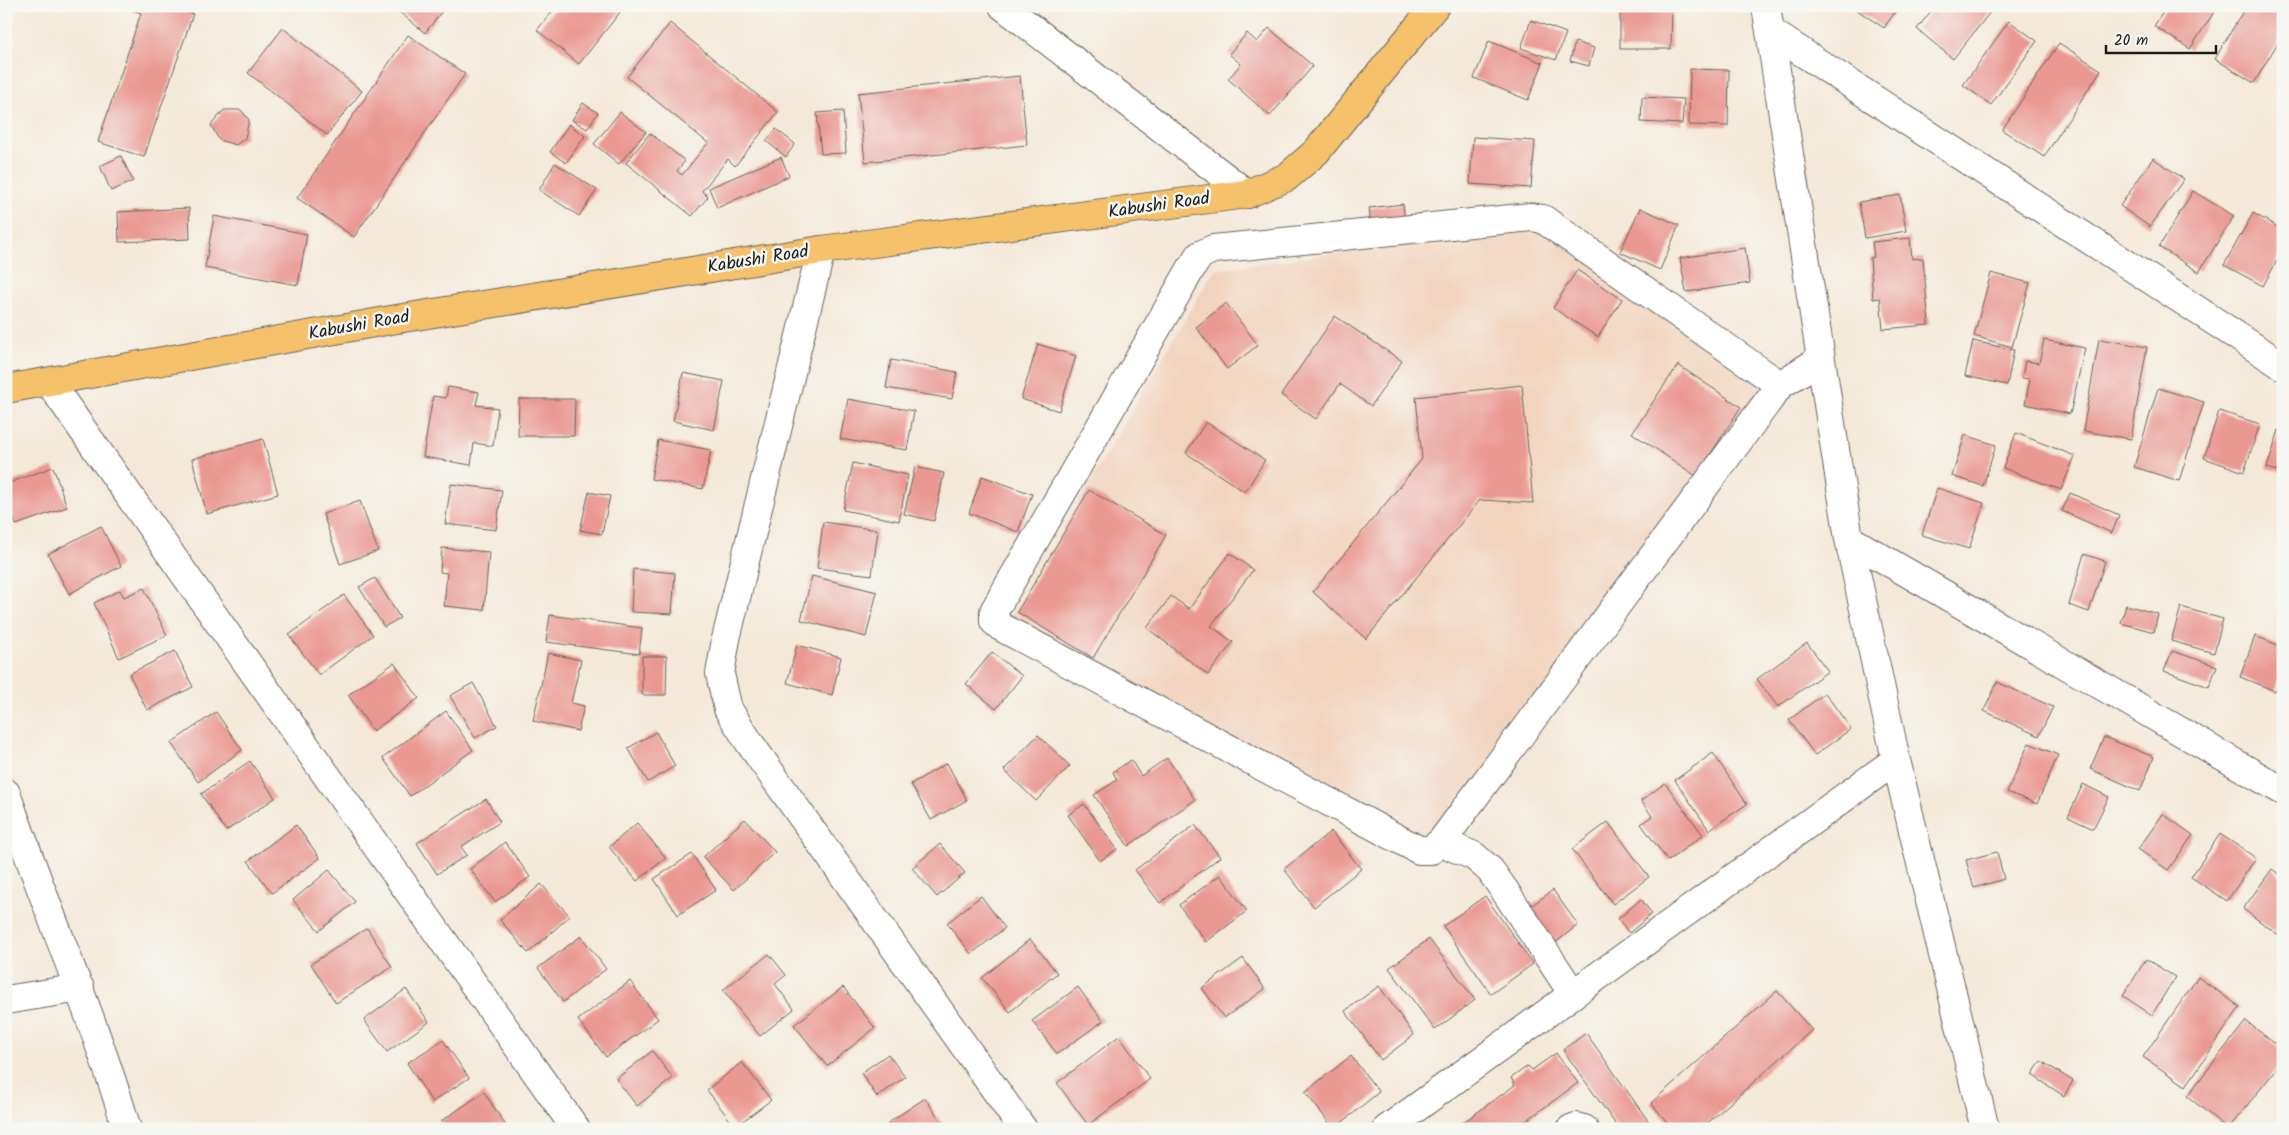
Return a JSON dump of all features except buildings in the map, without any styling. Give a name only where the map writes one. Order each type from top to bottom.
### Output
[{"type":"main road","name":"Kabushi Road","points":[[6,390],[391,320],[821,250],[1247,194],[1287,177],[1316,152],[1435,6]]},
{"type":"street","points":[[1003,6],[1247,194]]},
{"type":"street","points":[[1769,19],[1849,540],[1896,760],[1985,1129]]},
{"type":"street","points":[[1769,19],[2283,366]]},
{"type":"street","points":[[1780,385],[1543,219],[1531,218],[1213,249],[1200,255],[994,611],[994,621],[1419,850],[1431,850],[1441,842],[1780,385],[1821,359]]},
{"type":"street","points":[[821,250],[726,639],[720,674],[728,709],[749,742],[1023,1129]]},
{"type":"street","points":[[49,382],[576,1129]]},
{"type":"street","points":[[1849,540],[2283,791]]},
{"type":"street","points":[[1386,1129],[1896,760]]},
{"type":"street","points":[[6,793],[31,864],[80,988],[112,1079],[127,1129]]},
{"type":"street","points":[[1441,842],[1474,856],[1490,870],[1573,994]]},
{"type":"street","points":[[6,1000],[80,988]]},
{"type":"street","points":[[1570,1129],[1576,1127],[1584,1129]]},
{"type":"shaded area","points":[[1537,224],[1772,386],[1431,842],[1009,621],[1214,270]]}]
